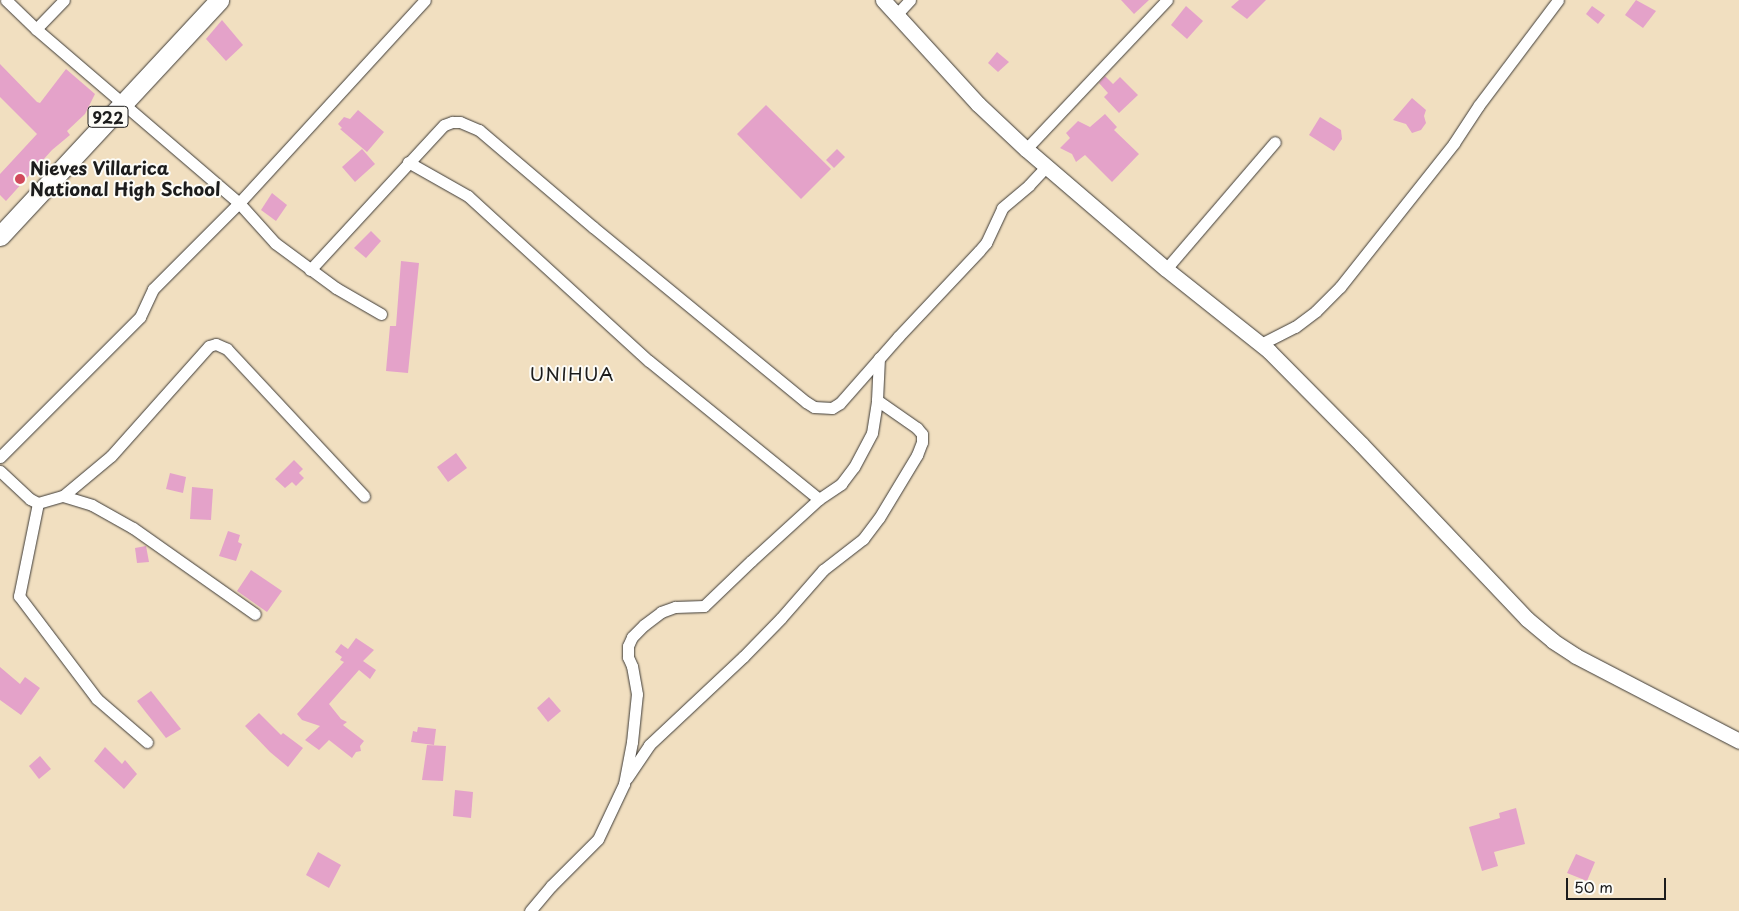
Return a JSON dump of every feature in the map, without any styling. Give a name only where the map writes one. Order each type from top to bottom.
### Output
[{"type":"main road","name":"922","points":[[0,236],[121,103],[219,0]]},
{"type":"street","points":[[6,0],[36,30],[239,203],[275,242],[310,270],[381,314]]},
{"type":"street","points":[[36,30],[64,0]]},
{"type":"street","points":[[0,457],[140,317],[153,289],[239,203],[424,0]]},
{"type":"street","points":[[883,0],[978,104],[1026,149],[1166,269],[1261,344],[1361,444],[1526,619],[1553,641],[1576,656],[1739,741]]},
{"type":"street","points":[[897,14],[910,0]]},
{"type":"street","points":[[1026,149],[1167,0]]},
{"type":"street","points":[[1261,344],[1295,327],[1316,311],[1340,287],[1454,143],[1479,105],[1558,0]]},
{"type":"street","points":[[310,270],[444,125],[460,122],[479,130],[593,227],[814,407],[832,408],[840,403],[879,358],[986,243],[1002,208],[1029,185],[1046,167]]},
{"type":"street","points":[[1166,269],[1275,142]]},
{"type":"street","points":[[408,162],[468,196],[648,361],[819,499]]},
{"type":"street","points":[[0,471],[30,499],[38,503],[64,496],[111,456],[209,346],[216,344],[227,349],[364,496]]},
{"type":"street","points":[[624,784],[632,742],[637,694],[632,666],[628,657],[628,646],[632,637],[661,612],[675,607],[704,606],[819,499],[841,484],[864,451],[872,434],[877,400],[879,358]]},
{"type":"street","points":[[530,911],[551,886],[598,839],[624,784],[649,745],[756,644],[823,570],[863,539],[879,518],[917,455],[922,442],[922,434],[917,428],[877,400]]},
{"type":"street","points":[[64,496],[92,505],[133,528],[255,614]]},
{"type":"street","points":[[38,503],[19,596],[97,700],[147,742]]},
{"type":"building","points":[[1121,0],[1149,0],[1134,14]]},
{"type":"building","points":[[1239,0],[1266,0],[1247,19],[1231,7]]},
{"type":"building","points":[[1636,0],[1656,11],[1643,28],[1625,15]]},
{"type":"building","points":[[1186,6],[1203,21],[1187,39],[1171,25]]},
{"type":"building","points":[[1592,6],[1605,15],[1598,24],[1586,14]]},
{"type":"building","points":[[222,20],[243,45],[226,61],[206,39]]},
{"type":"building","points":[[997,52],[1009,62],[998,72],[988,63]]},
{"type":"building","points":[[0,64],[40,103],[66,69],[95,94],[85,114],[67,131],[70,135],[52,150],[6,201],[0,195],[0,174],[37,134],[0,97]]},
{"type":"building","points":[[1105,76],[1113,84],[1120,77],[1138,95],[1119,113],[1104,97],[1108,93],[1099,83]]},
{"type":"building","points":[[1412,98],[1426,110],[1424,116],[1426,123],[1421,130],[1412,133],[1406,124],[1393,120]]},
{"type":"building","points":[[766,105],[831,169],[801,199],[737,134]]},
{"type":"building","points":[[358,110],[384,132],[367,152],[340,129],[342,128],[338,124],[344,117],[350,119]]},
{"type":"building","points":[[1105,114],[1117,127],[1114,130],[1139,154],[1112,182],[1085,155],[1076,162],[1072,154],[1060,148],[1070,138],[1066,133],[1078,121],[1090,127]]},
{"type":"building","points":[[1320,117],[1341,130],[1342,139],[1334,151],[1309,135]]},
{"type":"building","points":[[362,149],[375,164],[355,182],[342,167]]},
{"type":"building","points":[[837,149],[845,157],[834,168],[826,160]]},
{"type":"building","points":[[272,193],[287,205],[276,221],[261,210]]},
{"type":"building","points":[[371,231],[381,241],[366,258],[354,248]]},
{"type":"building","points":[[401,261],[419,263],[408,373],[386,371],[390,326],[396,326]]},
{"type":"building","points":[[456,453],[467,468],[448,482],[437,467]]},
{"type":"building","points":[[294,460],[303,469],[299,473],[304,478],[296,486],[292,482],[285,488],[275,479]]},
{"type":"building","points":[[170,473],[186,477],[183,493],[166,489]]},
{"type":"building","points":[[192,487],[213,489],[211,520],[190,519]]},
{"type":"building","points":[[228,531],[240,535],[238,542],[242,544],[236,561],[219,556]]},
{"type":"building","points":[[146,546],[149,562],[137,563],[135,548]]},
{"type":"building","points":[[251,570],[282,591],[267,612],[237,591]]},
{"type":"building","points":[[356,638],[374,650],[363,661],[376,670],[370,679],[359,670],[329,704],[341,719],[347,722],[343,725],[364,741],[360,746],[361,751],[356,752],[352,758],[329,740],[319,750],[305,740],[320,726],[302,720],[297,714],[344,662],[340,660],[342,657],[335,652],[341,644],[348,649]]},
{"type":"building","points":[[0,667],[20,684],[25,677],[40,688],[21,715],[0,700]]},
{"type":"building","points":[[151,691],[181,729],[166,738],[137,701]]},
{"type":"building","points":[[549,697],[561,711],[548,722],[537,708]]},
{"type":"building","points":[[259,713],[281,735],[283,733],[303,748],[288,767],[270,752],[245,726]]},
{"type":"building","points":[[418,727],[436,729],[434,745],[411,742],[413,731],[417,732]]},
{"type":"building","points":[[427,745],[446,746],[443,781],[422,780]]},
{"type":"building","points":[[105,747],[122,764],[125,760],[137,774],[124,789],[94,761]]},
{"type":"building","points":[[40,756],[51,769],[39,779],[29,766]]},
{"type":"building","points":[[455,790],[473,792],[471,818],[453,816]]},
{"type":"building","points":[[1516,808],[1525,844],[1494,852],[1498,866],[1482,871],[1469,827],[1500,818],[1499,813]]},
{"type":"building","points":[[318,852],[341,865],[329,888],[306,875]]},
{"type":"building","points":[[1576,854],[1595,862],[1587,881],[1567,873]]},
{"type":"place","name":"Nieves Villarica National High School","points":[[20,179]]},
{"type":"district","name":"UNIHUA","points":[[572,374]]}]
